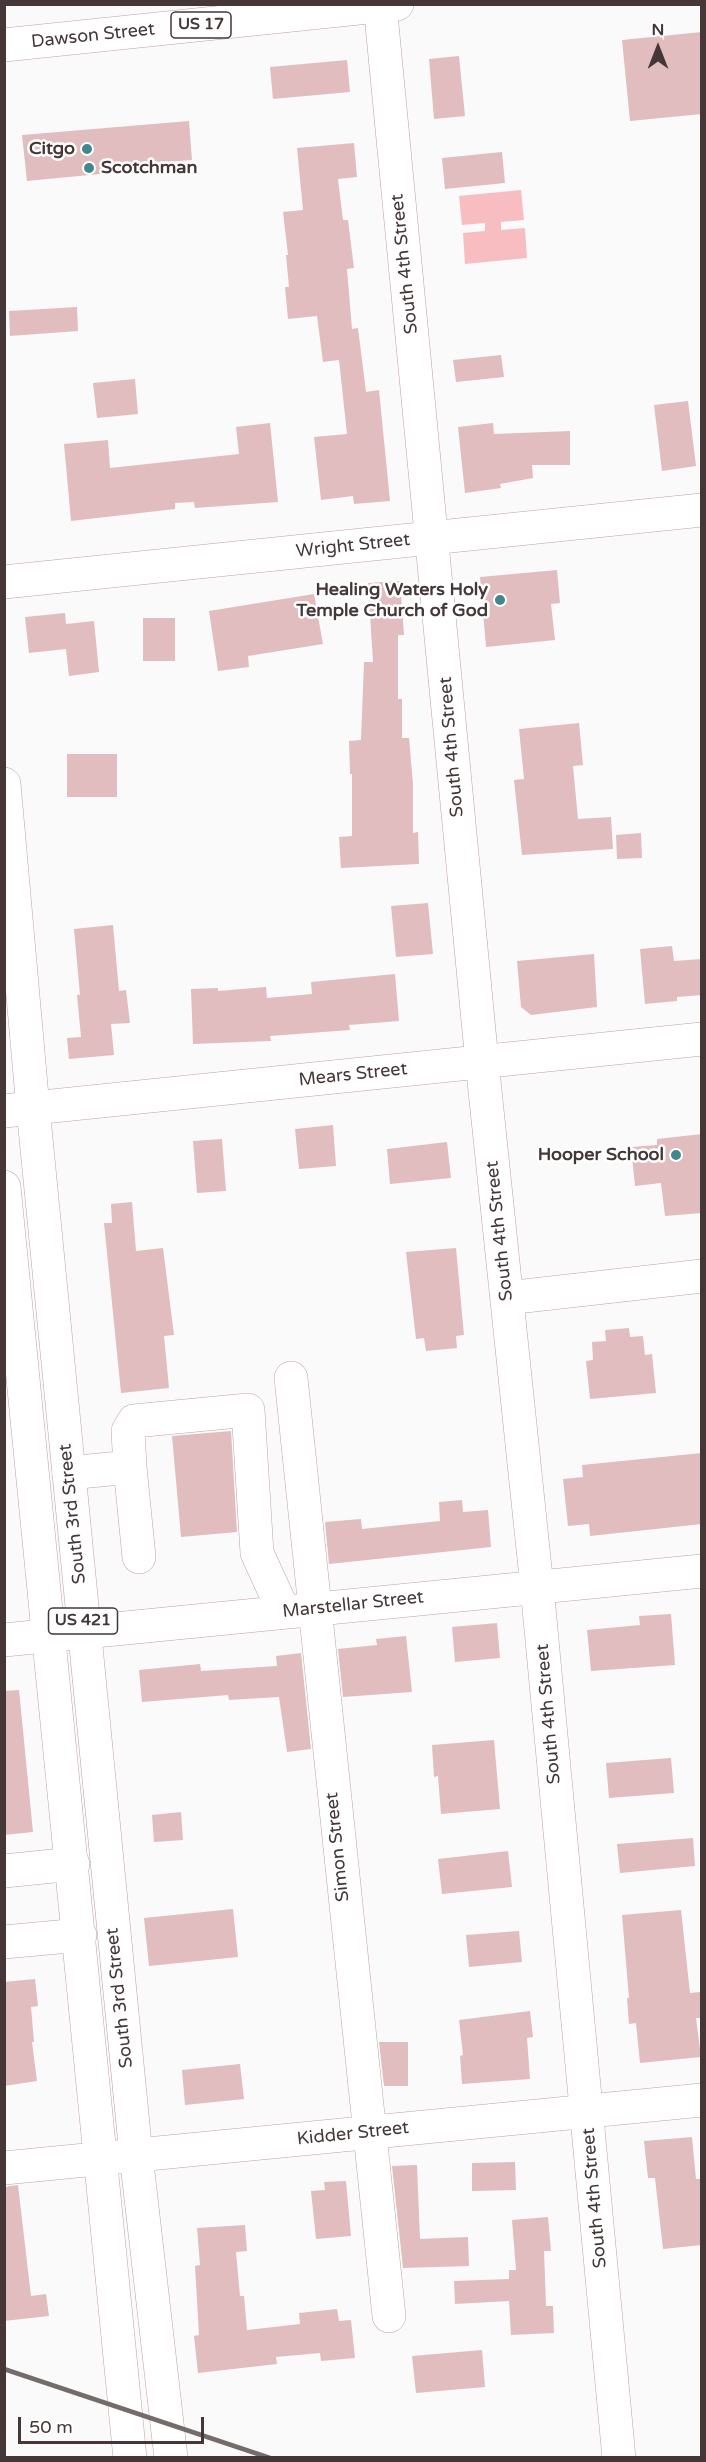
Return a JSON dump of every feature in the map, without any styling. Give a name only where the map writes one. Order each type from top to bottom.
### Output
[{"type":"main road","name":"Dawson Street","points":[[4,45],[386,5]]},
{"type":"main road","name":"South 4th Street","points":[[386,5],[432,537],[482,1062],[537,1587],[619,2457]]},
{"type":"main road","name":"Wright Street","points":[[4,582],[702,510]]},
{"type":"main road","name":"South 3rd Street","points":[[4,784],[19,1109],[69,1473],[136,2155],[171,2457]]},
{"type":"main road","name":"Mears Street","points":[[19,1109],[702,1039]]},
{"type":"main road","name":"South 3rd Street","points":[[4,1187],[73,1864],[130,2457]]},
{"type":"main road","points":[[507,1298],[702,1276]]},
{"type":"main road","name":"Simon Street","points":[[291,1378],[299,1610],[368,2133],[389,2316]]},
{"type":"main road","points":[[139,1557],[128,1431],[134,1421],[248,1410],[257,1553],[299,1610]]},
{"type":"main road","points":[[69,1473],[130,1467]]},
{"type":"main road","name":"Marstellar Street","points":[[4,1640],[702,1571]]},
{"type":"main road","points":[[4,1871],[73,1864]]},
{"type":"main road","points":[[4,1942],[80,1935]]},
{"type":"main road","name":"Kidder Street","points":[[4,2168],[702,2100]]},
{"type":"shaded area","points":[[521,190],[524,220],[501,222],[501,230],[525,228],[527,258],[465,264],[463,233],[485,231],[485,223],[462,225],[459,196]]},
{"type":"building","points":[[702,32],[702,114],[630,121],[622,40]]},
{"type":"building","points":[[459,56],[465,116],[434,119],[429,59]]},
{"type":"building","points":[[347,60],[350,92],[273,99],[270,67]]},
{"type":"building","points":[[189,121],[192,160],[152,163],[152,169],[27,181],[22,135]]},
{"type":"building","points":[[354,143],[357,177],[338,179],[343,220],[348,220],[354,268],[347,269],[352,329],[358,328],[366,392],[379,390],[390,501],[354,504],[353,496],[321,500],[314,437],[347,434],[339,360],[323,362],[317,316],[288,319],[285,287],[289,287],[286,255],[288,255],[283,212],[303,210],[297,148]]},
{"type":"building","points":[[502,152],[505,183],[445,189],[442,158]]},
{"type":"building","points":[[77,307],[78,331],[10,336],[9,311]]},
{"type":"building","points":[[501,355],[504,377],[456,382],[453,360]]},
{"type":"building","points":[[135,379],[138,414],[97,418],[93,383]]},
{"type":"building","points":[[688,401],[696,466],[662,471],[654,405]]},
{"type":"building","points":[[270,423],[278,502],[195,508],[194,502],[175,503],[175,509],[71,521],[64,444],[108,440],[110,468],[239,454],[236,427]]},
{"type":"building","points":[[493,423],[494,434],[570,431],[570,465],[532,465],[533,478],[500,484],[501,488],[465,493],[458,427]]},
{"type":"building","points":[[557,570],[560,603],[551,604],[555,640],[486,647],[480,577]]},
{"type":"building","points":[[400,581],[404,635],[398,635],[398,699],[402,699],[402,738],[409,738],[413,784],[413,833],[418,832],[419,864],[341,868],[339,837],[352,836],[352,774],[350,774],[349,741],[361,740],[364,662],[373,662],[368,583]]},
{"type":"building","points":[[314,594],[323,644],[248,656],[249,667],[218,671],[209,611]]},
{"type":"building","points":[[65,613],[66,624],[94,621],[99,672],[69,676],[66,649],[29,653],[25,617]]},
{"type":"building","points":[[143,618],[175,618],[175,661],[143,661]]},
{"type":"building","points":[[579,723],[583,765],[573,766],[578,819],[611,817],[613,849],[522,855],[514,780],[524,779],[519,729]]},
{"type":"building","points":[[67,754],[117,754],[117,797],[67,797]]},
{"type":"building","points":[[641,833],[642,858],[617,859],[616,835]]},
{"type":"building","points":[[428,903],[433,954],[396,957],[391,906]]},
{"type":"building","points":[[113,925],[119,991],[126,990],[130,1023],[111,1024],[114,1055],[69,1059],[67,1038],[81,1037],[74,929]]},
{"type":"building","points":[[672,946],[674,961],[702,959],[702,995],[677,997],[677,1001],[645,1004],[640,949]]},
{"type":"building","points":[[594,954],[597,1007],[531,1015],[521,1007],[517,961]]},
{"type":"building","points":[[395,974],[399,1021],[349,1025],[350,1030],[270,1036],[271,1041],[193,1044],[191,989],[218,988],[218,991],[266,987],[267,998],[312,994],[311,982]]},
{"type":"building","points":[[333,1125],[336,1166],[299,1169],[295,1129]]},
{"type":"building","points":[[702,1134],[702,1213],[665,1216],[661,1183],[635,1186],[631,1147],[657,1145],[657,1139]]},
{"type":"building","points":[[222,1139],[226,1191],[197,1193],[193,1141]]},
{"type":"building","points":[[447,1142],[451,1178],[390,1184],[387,1149]]},
{"type":"building","points":[[132,1202],[136,1251],[163,1248],[174,1335],[164,1336],[169,1388],[121,1393],[104,1223],[112,1223],[111,1204]]},
{"type":"building","points":[[456,1248],[464,1335],[456,1336],[457,1348],[426,1351],[424,1338],[416,1339],[406,1252]]},
{"type":"building","points":[[629,1328],[630,1337],[643,1336],[645,1355],[652,1354],[656,1393],[590,1399],[586,1361],[593,1360],[592,1342],[606,1341],[605,1330]]},
{"type":"building","points":[[231,1431],[237,1532],[181,1537],[172,1436]]},
{"type":"building","points":[[702,1453],[702,1524],[590,1536],[589,1524],[568,1526],[563,1479],[583,1477],[582,1465]]},
{"type":"building","points":[[462,1500],[463,1512],[488,1510],[491,1547],[329,1564],[325,1522],[361,1519],[362,1529],[440,1521],[439,1502]]},
{"type":"building","points":[[671,1614],[675,1665],[591,1671],[587,1630],[640,1625],[639,1616]]},
{"type":"building","points":[[497,1623],[500,1658],[455,1662],[452,1627]]},
{"type":"building","points":[[406,1636],[412,1692],[343,1697],[338,1649],[377,1645],[376,1639]]},
{"type":"building","points":[[301,1653],[311,1749],[287,1752],[279,1697],[229,1700],[228,1695],[142,1702],[139,1670],[200,1664],[201,1671],[277,1666],[276,1656]]},
{"type":"building","points":[[19,1690],[33,1832],[4,1835],[4,1691]]},
{"type":"building","points":[[494,1740],[500,1809],[441,1814],[438,1776],[434,1777],[432,1745]]},
{"type":"building","points":[[671,1758],[674,1793],[609,1798],[606,1763]]},
{"type":"building","points":[[181,1812],[183,1840],[154,1842],[152,1815]]},
{"type":"building","points":[[693,1838],[695,1866],[620,1873],[617,1844]]},
{"type":"building","points":[[508,1851],[512,1887],[442,1894],[438,1859]]},
{"type":"building","points":[[233,1909],[238,1957],[149,1966],[144,1918]]},
{"type":"building","points":[[681,1910],[690,1993],[700,1992],[702,2018],[696,2018],[701,2057],[640,2063],[636,2023],[629,2024],[622,1915]]},
{"type":"building","points":[[519,1931],[522,1962],[469,1967],[466,1935]]},
{"type":"building","points":[[35,1979],[38,2006],[31,2007],[34,2042],[32,2042],[37,2081],[4,2086],[4,1982]]},
{"type":"building","points":[[530,2011],[533,2037],[527,2038],[530,2079],[462,2084],[460,2056],[463,2055],[459,2020]]},
{"type":"building","points":[[379,2042],[408,2042],[408,2086],[384,2086]]},
{"type":"building","points":[[240,2064],[244,2099],[185,2105],[182,2070]]},
{"type":"building","points":[[692,2137],[696,2179],[702,2179],[702,2245],[663,2249],[655,2178],[648,2178],[644,2141]]},
{"type":"building","points":[[515,2162],[516,2190],[472,2191],[472,2163]]},
{"type":"building","points":[[417,2165],[420,2239],[468,2237],[469,2266],[403,2268],[392,2166]]},
{"type":"building","points":[[346,2181],[351,2236],[316,2239],[311,2191],[325,2190],[324,2182]]},
{"type":"building","points":[[18,2185],[31,2296],[46,2294],[49,2316],[4,2321],[4,2187]]},
{"type":"building","points":[[548,2217],[551,2251],[544,2251],[546,2306],[553,2306],[554,2333],[511,2335],[509,2301],[455,2304],[454,2281],[509,2279],[509,2270],[516,2270],[512,2220]]},
{"type":"building","points":[[245,2225],[247,2251],[236,2252],[240,2296],[244,2296],[247,2330],[300,2324],[299,2313],[337,2309],[339,2321],[351,2320],[355,2358],[321,2361],[320,2353],[276,2357],[277,2364],[198,2373],[194,2336],[199,2335],[195,2266],[200,2265],[197,2228]]},
{"type":"building","points":[[482,2350],[485,2387],[416,2393],[412,2356]]},
{"type":"railway","points":[[4,2369],[270,2458]]},
{"type":"place","name":"Citgo","points":[[87,149]]},
{"type":"place","name":"Scotchman","points":[[89,168]]},
{"type":"place","name":"Healing Waters Holy Temple Church of God","points":[[500,600]]},
{"type":"place","name":"Hooper School","points":[[676,1155]]}]
